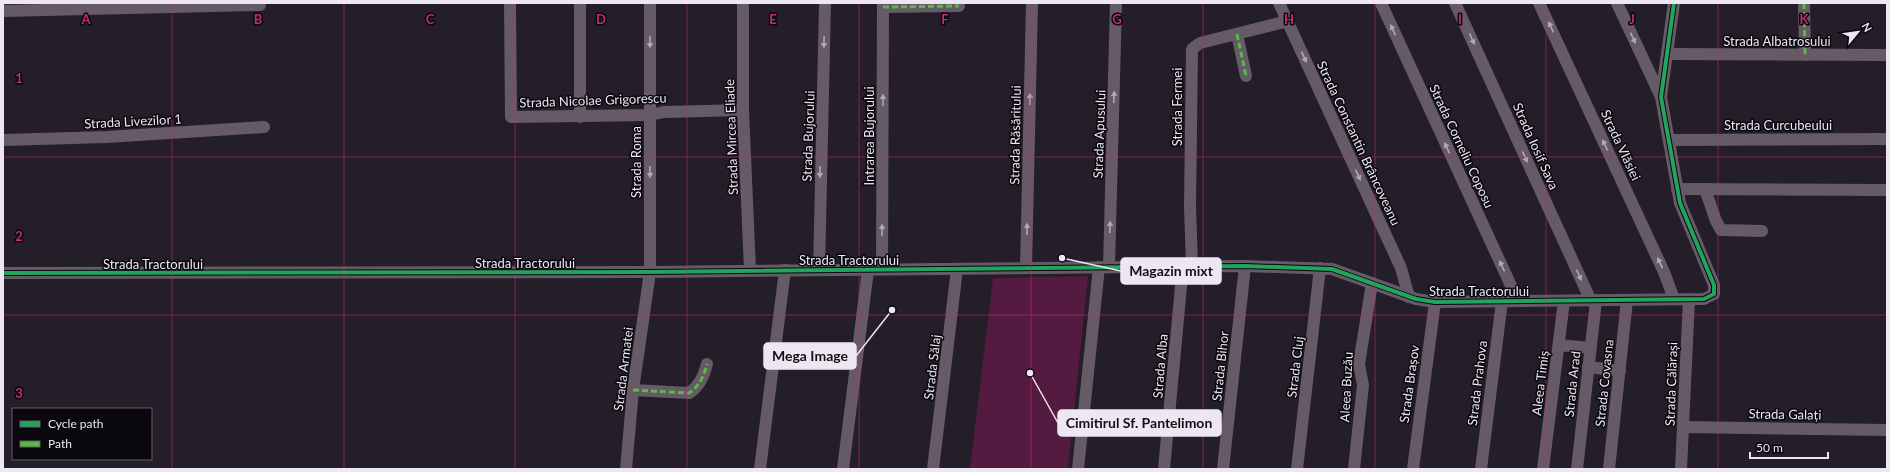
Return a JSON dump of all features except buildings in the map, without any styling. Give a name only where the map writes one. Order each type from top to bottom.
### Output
[{"type":"street","name":"Strada Nicolae Grigorescu","points":[[510,3],[511,117],[650,115],[664,112],[743,110]]},
{"type":"street","points":[[580,3],[580,117]]},
{"type":"street","name":"Strada Roma","points":[[650,3],[650,272]]},
{"type":"street","name":"Strada Mircea Eliade","points":[[743,3],[743,110],[750,270]]},
{"type":"street","name":"Strada Bujorului","points":[[819,270],[825,3]]},
{"type":"street","name":"Strada Răsăritului","points":[[1026,268],[1032,3]]},
{"type":"street","name":"Strada Apusului","points":[[1078,469],[1104,267],[1116,3]]},
{"type":"street","name":"Strada Constantin Brâncoveanu","points":[[1279,3],[1401,268],[1409,297]]},
{"type":"street","name":"Strada Corneliu Coposu","points":[[1380,3],[1518,301]]},
{"type":"street","name":"Strada Iosif Sava","points":[[1456,3],[1593,301]]},
{"type":"street","name":"Strada Vlăsiei","points":[[1540,3],[1664,272],[1674,299]]},
{"type":"street","points":[[1617,3],[1662,97]]},
{"type":"street","points":[[1674,3],[1662,97],[1677,189],[1887,190]]},
{"type":"street","points":[[1804,3],[1805,55]]},
{"type":"street","points":[[3,11],[260,5]]},
{"type":"street","points":[[883,5],[959,6]]},
{"type":"street","name":"Intrarea Bujorului","points":[[882,270],[883,5]]},
{"type":"street","name":"Strada Fermei","points":[[1187,265],[1190,207],[1192,49],[1200,43],[1288,21]]},
{"type":"street","points":[[1237,34],[1246,76]]},
{"type":"street","name":"Strada Albatrosului","points":[[1667,54],[1887,55]]},
{"type":"street","name":"Strada Livezilor 1","points":[[3,140],[108,137],[264,127]]},
{"type":"street","name":"Strada Curcubeului","points":[[1668,140],[1887,139]]},
{"type":"street","name":"Strada Tractorului","points":[[3,273],[650,272],[1187,265],[1320,268],[1340,271],[1409,297],[1435,302],[1593,301],[1689,299],[1710,297],[1714,294],[1715,290],[1711,276],[1682,211],[1677,189]]},
{"type":"street","points":[[1705,189],[1716,222],[1721,230],[1762,231]]},
{"type":"street","name":"Strada Alba","points":[[1164,469],[1187,265]]},
{"type":"street","name":"Strada Bihor","points":[[1223,469],[1246,266]]},
{"type":"street","name":"Strada Cluj","points":[[1297,469],[1320,268]]},
{"type":"street","name":"Strada Sălaj","points":[[933,469],[957,269]]},
{"type":"street","points":[[760,469],[785,270]]},
{"type":"street","points":[[843,469],[868,270]]},
{"type":"street","name":"Strada Armatei","points":[[626,469],[633,390],[650,272]]},
{"type":"street","name":"Aleea Buzău","points":[[1354,469],[1363,385],[1359,364],[1372,284]]},
{"type":"street","name":"Strada Călărași","points":[[1681,469],[1689,299]]},
{"type":"street","name":"Strada Covasna","points":[[1609,469],[1627,300]]},
{"type":"street","name":"Strada Prahova","points":[[1481,469],[1502,301]]},
{"type":"street","name":"Aleea Timiș","points":[[1543,469],[1564,301]]},
{"type":"street","name":"Strada Arad","points":[[1577,469],[1590,348],[1593,301]]},
{"type":"street","name":"Strada Brașov","points":[[1413,469],[1435,302]]},
{"type":"street","points":[[1559,345],[1590,348]]},
{"type":"street","points":[[633,390],[689,393],[696,389],[704,374],[707,364]]},
{"type":"street","points":[[1588,367],[1620,371]]},
{"type":"street","name":"Strada Galați","points":[[1684,427],[1887,430]]},
{"type":"shaded area","points":[[1088,276],[1068,469],[970,469],[993,278]]},
{"type":"marked path","points":[[1804,3],[1805,55]]},
{"type":"marked path","points":[[883,7],[959,6]]},
{"type":"marked path","points":[[1237,34],[1246,76]]},
{"type":"marked path","points":[[633,390],[689,393],[693,391],[701,381],[707,364]]},
{"type":"cycle path","points":[[3,273],[650,272],[1245,266],[1332,269],[1416,299],[1435,302],[1704,299],[1714,294],[1714,285],[1680,203],[1661,97],[1674,3]]},
{"type":"place","name":"Magazin mixt","points":[[1062,258]]},
{"type":"place","name":"Mega Image","points":[[892,310]]},
{"type":"place","name":"Cimitirul Sf. Pantelimon","points":[[1030,373]]}]
